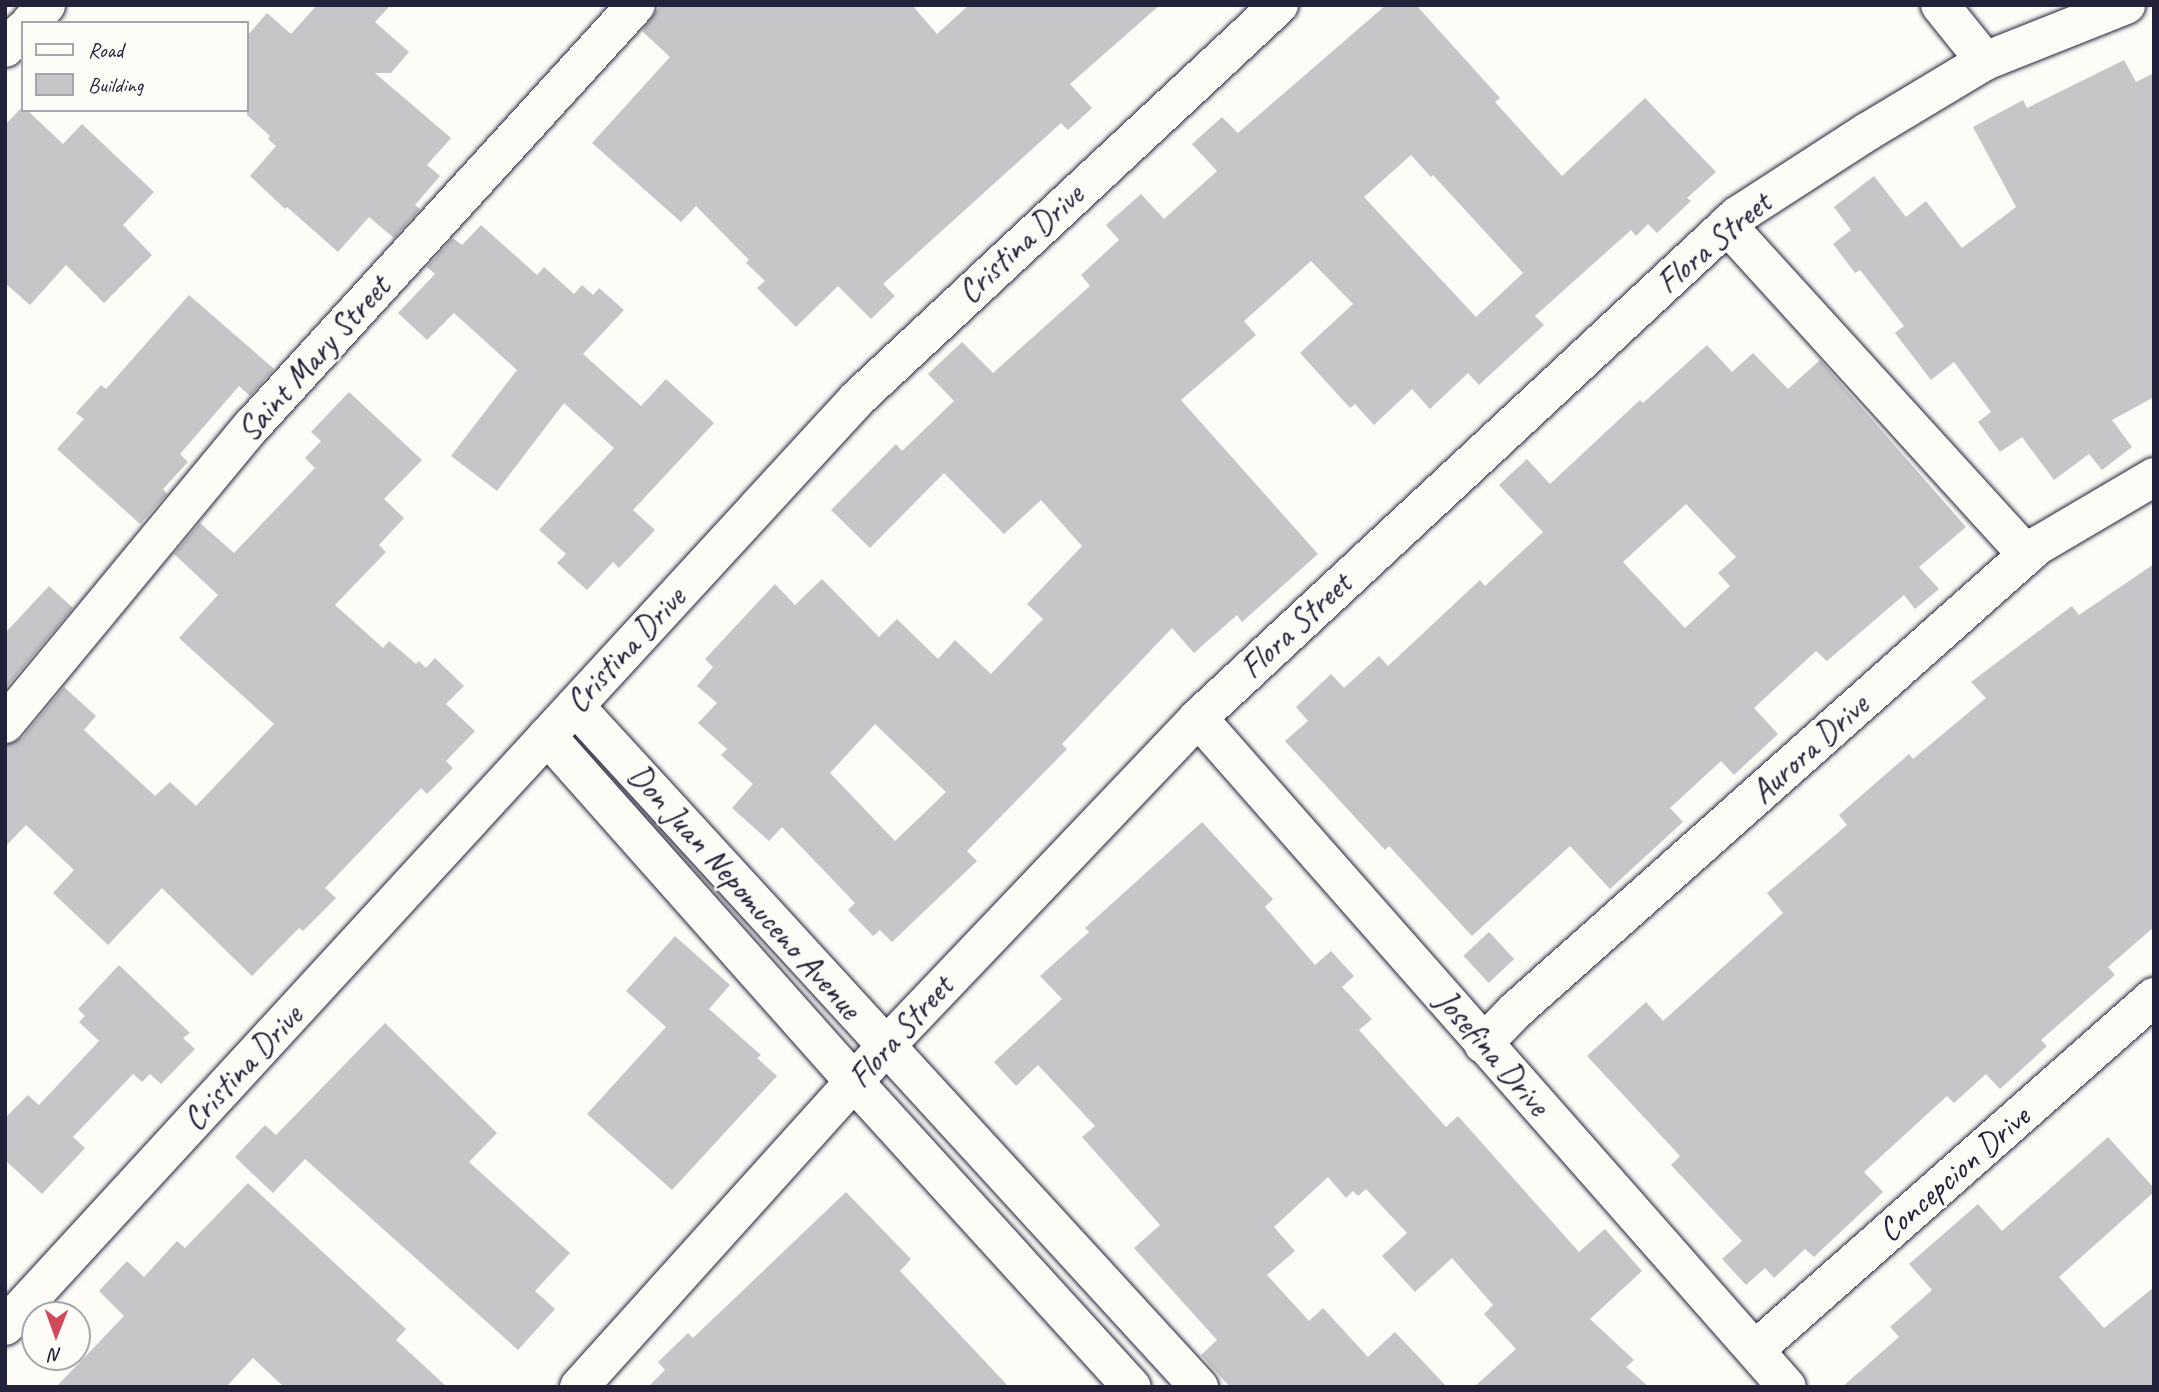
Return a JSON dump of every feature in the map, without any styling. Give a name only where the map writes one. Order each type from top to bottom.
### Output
[{"type":"street","points":[[32,21],[46,5]]},
{"type":"street","name":"Saint Mary Street","points":[[5,724],[251,427],[636,5]]},
{"type":"street","name":"Cristina Drive","points":[[5,1326],[858,398],[1279,5]]},
{"type":"street","points":[[1940,5],[1985,61]]},
{"type":"street","name":"Flora Street","points":[[579,1387],[885,1047],[1198,718],[1727,225],[1867,132],[1985,61],[2126,5]]},
{"type":"street","points":[[5,48],[21,32]]},
{"type":"street","points":[[1727,225],[2027,555]]},
{"type":"street","name":"Aurora Drive","points":[[1483,1044],[1517,1010],[2037,545],[2154,477]]},
{"type":"street","name":"Don Juan Nepomuceno Avenue","points":[[575,706],[1199,1387]]},
{"type":"street","name":"Josefina Drive","points":[[1198,718],[1787,1387]]},
{"type":"street","name":"Don Juan Nepomuceno Avenue","points":[[547,736],[855,1083],[1132,1387]]},
{"type":"street","name":"Concepcion Drive","points":[[1755,1350],[2154,997]]},
{"type":"building","points":[[317,5],[391,5],[375,22],[409,52],[391,73],[375,73],[451,138],[427,165],[440,176],[415,205],[420,209],[394,238],[369,217],[338,252],[250,176],[276,146],[268,139],[270,136],[247,115],[248,35],[267,13],[291,34]]},
{"type":"building","points":[[661,5],[912,5],[937,34],[969,5],[1160,5],[1070,84],[1092,108],[1068,130],[1061,123],[883,284],[895,296],[871,319],[838,286],[796,327],[757,288],[765,281],[746,263],[749,260],[696,206],[681,222],[592,143],[670,57],[642,31]]},
{"type":"building","points":[[1386,5],[1416,5],[1500,98],[1495,102],[1562,176],[1645,98],[1716,172],[1687,198],[1691,201],[1657,233],[1648,224],[1636,236],[1631,230],[1535,316],[1544,325],[1479,385],[1468,373],[1430,409],[1412,389],[1374,425],[1355,404],[1350,408],[1300,353],[1353,304],[1311,261],[1244,321],[1256,335],[1181,400],[1318,554],[1242,622],[1237,615],[1194,653],[1172,628],[1062,744],[1067,749],[967,851],[977,861],[892,942],[880,930],[873,936],[848,910],[855,903],[782,827],[769,841],[732,808],[753,784],[721,755],[727,749],[698,723],[717,703],[697,686],[713,667],[705,659],[775,584],[795,605],[822,579],[879,637],[897,619],[938,659],[955,640],[991,674],[1043,619],[1027,604],[1082,546],[1041,500],[1004,534],[944,473],[870,548],[831,510],[896,444],[902,451],[954,401],[928,374],[962,342],[993,373],[1090,286],[1081,275],[1119,240],[1106,225],[1141,194],[1164,219],[1217,171],[1192,144],[1222,117],[1238,133]],"holes":[[[1411,155],[1431,177],[1433,175],[1523,273],[1476,317],[1364,197]],[[875,724],[946,792],[895,841],[830,773]]]},
{"type":"building","points":[[2124,60],[2136,82],[2154,73],[2154,397],[2112,420],[2132,447],[2102,470],[2089,454],[2054,480],[2022,437],[2000,452],[1978,422],[1991,412],[1954,362],[1931,380],[1895,333],[1904,326],[1860,270],[1855,273],[1833,244],[1851,230],[1834,207],[1874,176],[1906,217],[1926,201],[1962,248],[2016,207],[1973,127],[2023,100],[2027,108]]},
{"type":"building","points":[[21,108],[21,112],[29,112],[63,144],[82,124],[154,192],[123,225],[152,255],[104,303],[66,265],[30,305],[5,283],[5,125]]},
{"type":"building","points":[[481,225],[537,275],[544,267],[574,294],[582,285],[593,295],[599,288],[624,310],[583,354],[641,406],[666,379],[714,423],[633,510],[655,530],[619,568],[613,562],[587,590],[557,563],[566,554],[539,530],[614,448],[564,403],[497,491],[451,456],[517,370],[454,313],[427,340],[398,313],[435,274],[427,267],[453,238],[462,245]]},
{"type":"building","points":[[189,295],[274,369],[250,396],[239,386],[180,454],[188,462],[163,489],[167,494],[140,524],[57,449],[84,419],[76,413],[101,385],[106,389]]},
{"type":"building","points":[[1707,345],[1732,372],[1753,353],[1788,389],[1820,360],[1966,527],[1919,567],[1939,589],[1915,609],[1904,595],[1827,661],[1816,651],[1754,708],[1778,734],[1734,775],[1721,761],[1670,808],[1683,822],[1610,889],[1570,846],[1472,936],[1389,846],[1385,850],[1285,741],[1308,721],[1296,707],[1331,674],[1344,688],[1379,656],[1388,666],[1480,580],[1485,586],[1543,532],[1499,485],[1527,459],[1550,484],[1640,400],[1643,403]],"holes":[[[1686,504],[1736,557],[1718,573],[1730,586],[1685,628],[1623,562]]]},
{"type":"building","points":[[349,392],[422,460],[384,499],[404,518],[379,545],[386,552],[335,605],[383,648],[389,641],[416,664],[419,661],[426,668],[435,658],[464,686],[446,704],[475,731],[446,761],[453,768],[427,794],[421,788],[325,888],[336,898],[303,931],[299,928],[252,976],[162,888],[108,945],[53,893],[74,870],[26,825],[5,847],[5,745],[22,738],[64,687],[96,716],[84,730],[155,796],[170,782],[196,806],[274,724],[179,638],[218,595],[174,554],[200,523],[234,553],[315,468],[305,458],[321,441],[311,432]]},
{"type":"building","points":[[2154,564],[2154,927],[2108,967],[2115,975],[2041,1040],[2047,1046],[2000,1089],[1986,1074],[1954,1103],[1947,1096],[1864,1172],[1883,1192],[1814,1257],[1805,1249],[1774,1278],[1765,1268],[1746,1285],[1722,1259],[1742,1241],[1671,1165],[1680,1156],[1587,1056],[1646,1002],[1663,1021],[1783,913],[1767,893],[1847,825],[1839,815],[1909,754],[1913,759],[1986,698],[1971,682],[2072,606],[2079,615]]},
{"type":"building","points":[[49,586],[73,608],[5,689],[5,633]]},
{"type":"building","points":[[1202,822],[1273,899],[1265,907],[1315,965],[1331,951],[1354,976],[1342,987],[1372,1019],[1359,1030],[1446,1127],[1458,1116],[1579,1252],[1605,1229],[1642,1271],[1590,1319],[1634,1360],[1626,1367],[1649,1387],[1474,1387],[1516,1349],[1484,1314],[1493,1305],[1452,1258],[1415,1292],[1382,1256],[1407,1233],[1366,1189],[1358,1196],[1353,1191],[1346,1198],[1328,1177],[1274,1227],[1295,1251],[1267,1275],[1309,1321],[1323,1308],[1368,1357],[1395,1332],[1447,1387],[1230,1387],[1201,1355],[1217,1340],[1134,1248],[1160,1225],[1082,1137],[1095,1126],[1038,1065],[1016,1086],[994,1062],[1062,999],[1040,976],[1089,932],[1085,928]]},
{"type":"building","points":[[1489,932],[1514,959],[1489,983],[1463,956]]},
{"type":"building","points":[[675,936],[730,985],[709,1009],[761,1055],[757,1058],[777,1076],[672,1190],[587,1114],[666,1027],[626,991]]},
{"type":"building","points":[[119,965],[190,1033],[183,1038],[195,1049],[161,1084],[150,1074],[142,1082],[133,1074],[73,1137],[85,1148],[42,1194],[5,1160],[5,1118],[28,1095],[39,1105],[99,1041],[79,1022],[85,1016],[78,1009]]},
{"type":"building","points":[[385,1023],[497,1133],[469,1162],[570,1253],[535,1291],[555,1309],[518,1350],[305,1159],[273,1193],[235,1157],[265,1125],[276,1135]]},
{"type":"building","points":[[2108,1137],[2154,1188],[2154,1192],[2059,1277],[2104,1328],[2154,1287],[2154,1387],[1842,1387],[1899,1337],[1890,1327],[1932,1290],[1909,1264],[1978,1204],[2002,1231]]},
{"type":"building","points":[[248,1183],[406,1329],[396,1340],[447,1387],[284,1387],[253,1358],[226,1387],[56,1387],[71,1371],[91,1371],[91,1350],[124,1316],[99,1291],[127,1261],[144,1277],[177,1241],[185,1248]]},
{"type":"building","points":[[846,1192],[911,1259],[900,1271],[1009,1387],[648,1387],[665,1370],[658,1362],[688,1333],[693,1338]]}]
